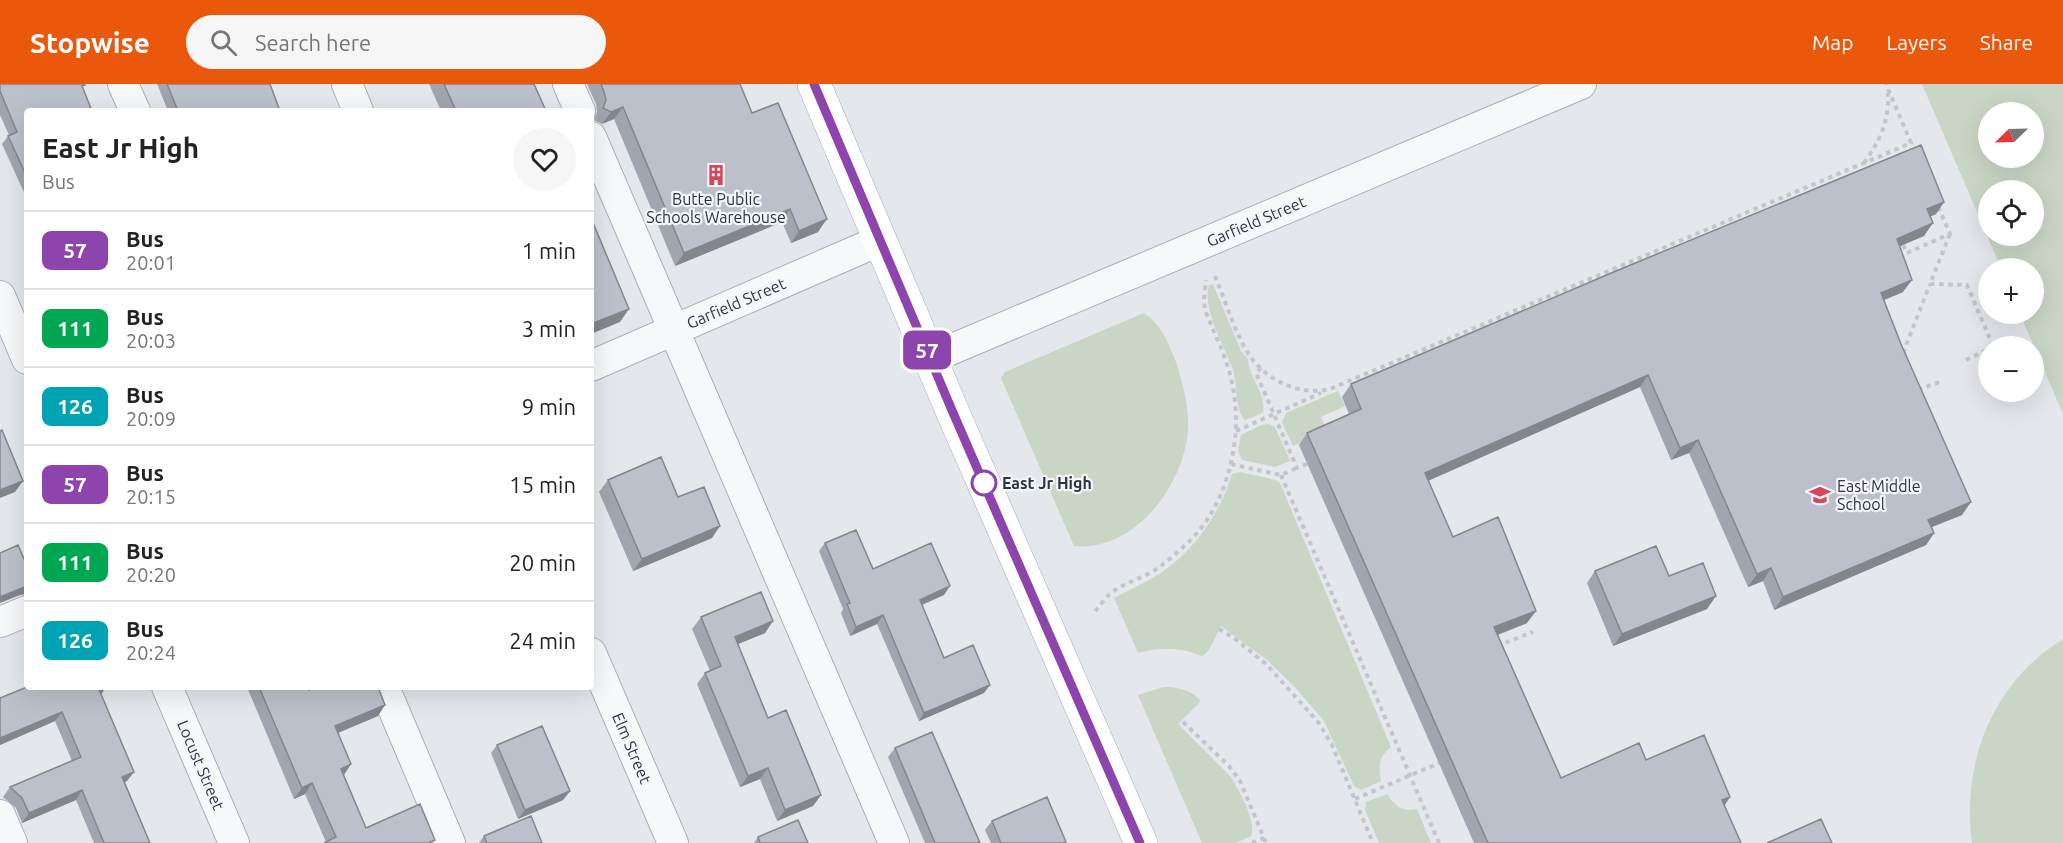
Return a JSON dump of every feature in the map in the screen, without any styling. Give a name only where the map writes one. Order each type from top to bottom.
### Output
[{"type":"main road","points":[[814,84],[1140,843]]},
{"type":"street","points":[[123,84],[134,108]]},
{"type":"street","points":[[347,84],[357,108]]},
{"type":"street","points":[[568,84],[579,108]]},
{"type":"street","name":"Garfield Street","points":[[931,358],[1581,84]]},
{"type":"street","points":[[594,144],[894,843]]},
{"type":"street","name":"Garfield Street","points":[[594,365],[881,240]]},
{"type":"street","points":[[0,296],[24,352]]},
{"type":"street","points":[[0,622],[24,612]]},
{"type":"street","name":"Elm Street","points":[[594,660],[673,843]]},
{"type":"street","name":"Locust Street","points":[[168,690],[234,843]]},
{"type":"street","points":[[385,690],[450,843]]},
{"type":"street","points":[[0,815],[12,843]]},
{"type":"path","points":[[1886,84],[1916,153]]},
{"type":"path","points":[[1864,163],[1887,119],[1888,89]]},
{"type":"path","points":[[1236,430],[1911,143]]},
{"type":"path","points":[[1896,351],[1900,360],[1950,234],[1937,203]]},
{"type":"path","points":[[1903,245],[1906,253],[1950,234]]},
{"type":"path","points":[[1215,276],[1246,351],[1261,368],[1273,378],[1294,389],[1321,392],[1330,389]]},
{"type":"path","points":[[1095,611],[1111,593],[1160,567],[1200,530],[1220,494],[1230,464],[1236,430],[1235,399],[1230,374],[1205,310],[1206,280]]},
{"type":"path","points":[[1930,284],[1967,285],[1989,336]]},
{"type":"path","points":[[1966,360],[1978,354]]},
{"type":"path","points":[[1261,368],[1256,374],[1297,468]]},
{"type":"path","points":[[1915,391],[1939,382]]},
{"type":"path","points":[[1230,464],[1281,475],[1307,464]]},
{"type":"path","points":[[1281,475],[1439,843]]},
{"type":"path","points":[[1219,629],[1266,664],[1319,723],[1332,744],[1373,843]]},
{"type":"path","points":[[1490,649],[1533,632]]},
{"type":"path","points":[[1183,722],[1229,766],[1240,781],[1265,841],[1252,843]]},
{"type":"path","points":[[1355,799],[1438,763]]},
{"type":"green space","points":[[1922,84],[2063,84],[2063,414],[2044,370],[2044,336],[2029,336],[2024,324],[2044,324],[2044,258],[1997,258],[1992,246],[2044,246],[2044,180],[1978,180],[1978,214]]},
{"type":"green space","points":[[1213,284],[1241,351],[1248,359],[1262,397],[1263,411],[1245,420],[1239,409],[1233,370],[1211,317],[1208,295],[1209,285]]},
{"type":"green space","points":[[1144,313],[1164,335],[1179,370],[1188,412],[1188,430],[1184,451],[1177,472],[1166,492],[1152,511],[1136,526],[1117,538],[1096,545],[1074,546],[1001,378],[1005,372]]},
{"type":"green space","points":[[1338,391],[1345,406],[1321,417],[1327,431],[1293,446],[1282,422],[1286,413]]},
{"type":"green space","points":[[1268,424],[1275,427],[1290,461],[1275,467],[1242,460],[1238,451],[1241,435]]},
{"type":"green space","points":[[1240,472],[1276,480],[1280,483],[1391,747],[1380,762],[1381,781],[1361,790],[1354,786],[1324,721],[1293,685],[1267,660],[1221,626],[1211,647],[1202,656],[1170,649],[1138,653],[1114,598],[1162,572],[1188,549],[1200,536],[1219,506],[1232,474]]},
{"type":"green space","points":[[2063,639],[2063,843],[1972,843],[1970,813],[1972,783],[1987,727],[2001,701],[2018,678],[2039,657]]},
{"type":"green space","points":[[1163,687],[1183,689],[1200,700],[1178,724],[1231,777],[1252,823],[1251,836],[1236,843],[1202,843],[1138,695]]},
{"type":"green space","points":[[1387,794],[1399,807],[1407,810],[1417,809],[1431,843],[1379,843],[1365,810],[1366,802]]},
{"type":"building","points":[[0,84],[84,84],[82,86],[91,108],[24,108],[24,171],[8,136],[17,132],[0,91]]},
{"type":"building","points":[[167,84],[270,84],[279,108],[177,108]]},
{"type":"building","points":[[444,84],[534,84],[545,108],[455,108]]},
{"type":"building","name":"Butte Public Schools Warehouse","points":[[601,84],[740,84],[752,113],[778,103],[827,219],[799,231],[790,209],[684,253],[623,107],[611,112],[603,108],[606,100]]},
{"type":"building","name":"East Middle School","points":[[1921,145],[1944,202],[1927,209],[1933,223],[1897,239],[1912,280],[1881,293],[1901,344],[1971,502],[1928,520],[1934,533],[1783,597],[1771,568],[1757,574],[1698,440],[1680,448],[1648,375],[1425,473],[1453,537],[1498,517],[1536,611],[1494,627],[1561,778],[1639,743],[1646,760],[1704,735],[1730,797],[1722,800],[1741,843],[1488,843],[1307,433],[1361,409],[1351,384]]},
{"type":"building","points":[[594,225],[629,309],[594,323]]},
{"type":"building","points":[[2,430],[23,481],[0,490],[0,431]]},
{"type":"building","points":[[661,457],[678,497],[704,487],[720,526],[642,559],[608,480]]},
{"type":"building","points":[[856,530],[873,569],[931,543],[950,586],[920,600],[944,658],[973,645],[990,685],[924,713],[883,615],[856,627],[847,604],[850,603],[825,543]]},
{"type":"building","points":[[18,545],[24,559],[24,587],[0,597],[0,553]]},
{"type":"building","points":[[1656,546],[1669,576],[1703,563],[1716,596],[1622,634],[1595,571]]},
{"type":"building","points":[[761,592],[773,621],[735,637],[768,718],[786,710],[821,795],[785,810],[768,768],[748,776],[705,673],[721,666],[701,617]]},
{"type":"building","points":[[24,688],[99,690],[134,772],[122,777],[150,843],[104,843],[82,790],[29,813],[22,798],[10,787],[81,757],[62,712],[0,738],[0,698]]},
{"type":"building","points":[[260,690],[379,690],[385,705],[335,726],[351,764],[341,769],[366,828],[420,804],[435,840],[431,843],[324,843],[336,837],[312,783],[302,788]]},
{"type":"building","points":[[542,726],[570,791],[525,810],[497,745]]},
{"type":"building","points":[[932,732],[980,843],[935,843],[895,748]]},
{"type":"building","points":[[1047,797],[1066,842],[1001,843],[992,821]]},
{"type":"building","points":[[531,816],[542,843],[487,843],[484,836]]},
{"type":"building","points":[[1821,819],[1832,843],[1767,843]]},
{"type":"building","points":[[798,820],[808,843],[760,843],[758,837]]},
{"type":"bus line","name":"57","points":[[814,84],[954,415],[1140,843]]},
{"type":"place","name":"Butte Public Schools Warehouse","points":[[716,175]]},
{"type":"place","name":"East Jr High","points":[[984,483]]},
{"type":"place","name":"East Middle School","points":[[1820,495]]}]
